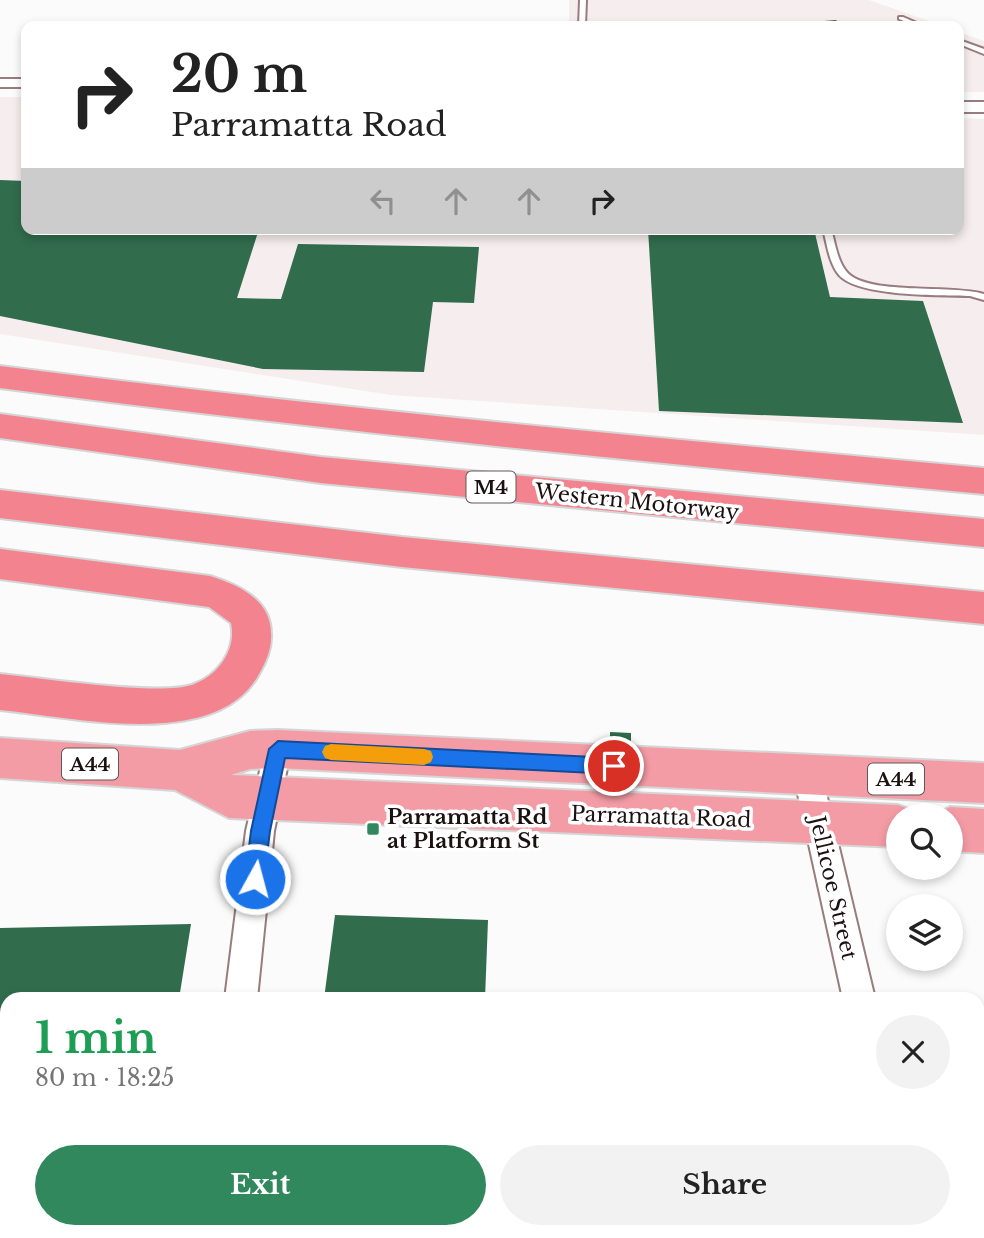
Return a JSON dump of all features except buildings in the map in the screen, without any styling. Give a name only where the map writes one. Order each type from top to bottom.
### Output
[{"type":"highway","points":[[0,377],[388,424],[984,481]]},
{"type":"highway","name":"Western Motorway","points":[[0,426],[321,470],[984,533]]},
{"type":"highway","points":[[0,504],[402,552],[984,608]]},
{"type":"highway","points":[[0,564],[210,592],[238,605],[250,621],[252,630],[247,660],[232,680],[202,699],[181,705],[0,692]]},
{"type":"highway","name":"Parramatta Road","points":[[0,758],[180,770],[250,750],[278,749],[984,783]]},
{"type":"highway","name":"Parramatta Road","points":[[180,770],[229,797],[267,800],[886,825]]},
{"type":"highway","points":[[963,830],[984,831]]},
{"type":"street","points":[[0,83],[21,83]]},
{"type":"street","points":[[964,107],[984,107]]},
{"type":"street","points":[[242,992],[267,800],[278,749]]},
{"type":"street","name":"Jellicoe Street","points":[[808,776],[857,992]]},
{"type":"lane","points":[[582,21],[583,0]]},
{"type":"lane","points":[[901,18],[908,21]]},
{"type":"lane","points":[[964,44],[984,52]]},
{"type":"lane","points":[[829,235],[841,271],[854,281],[875,286],[971,293],[984,298]]},
{"type":"shaded area","points":[[569,0],[869,0],[929,21],[569,21]]},
{"type":"shaded area","points":[[964,34],[984,41],[984,92],[964,92]]},
{"type":"shaded area","points":[[0,97],[21,97],[21,235],[964,235],[964,118],[984,119],[984,435],[391,395],[0,334]]},
{"type":"slow traffic","points":[[331,752],[424,757]]},
{"type":"place","name":"Parramatta Rd at Platform St","points":[[373,829]]},
{"type":"route","points":[[255,879],[260,831],[278,749],[614,766]]}]
